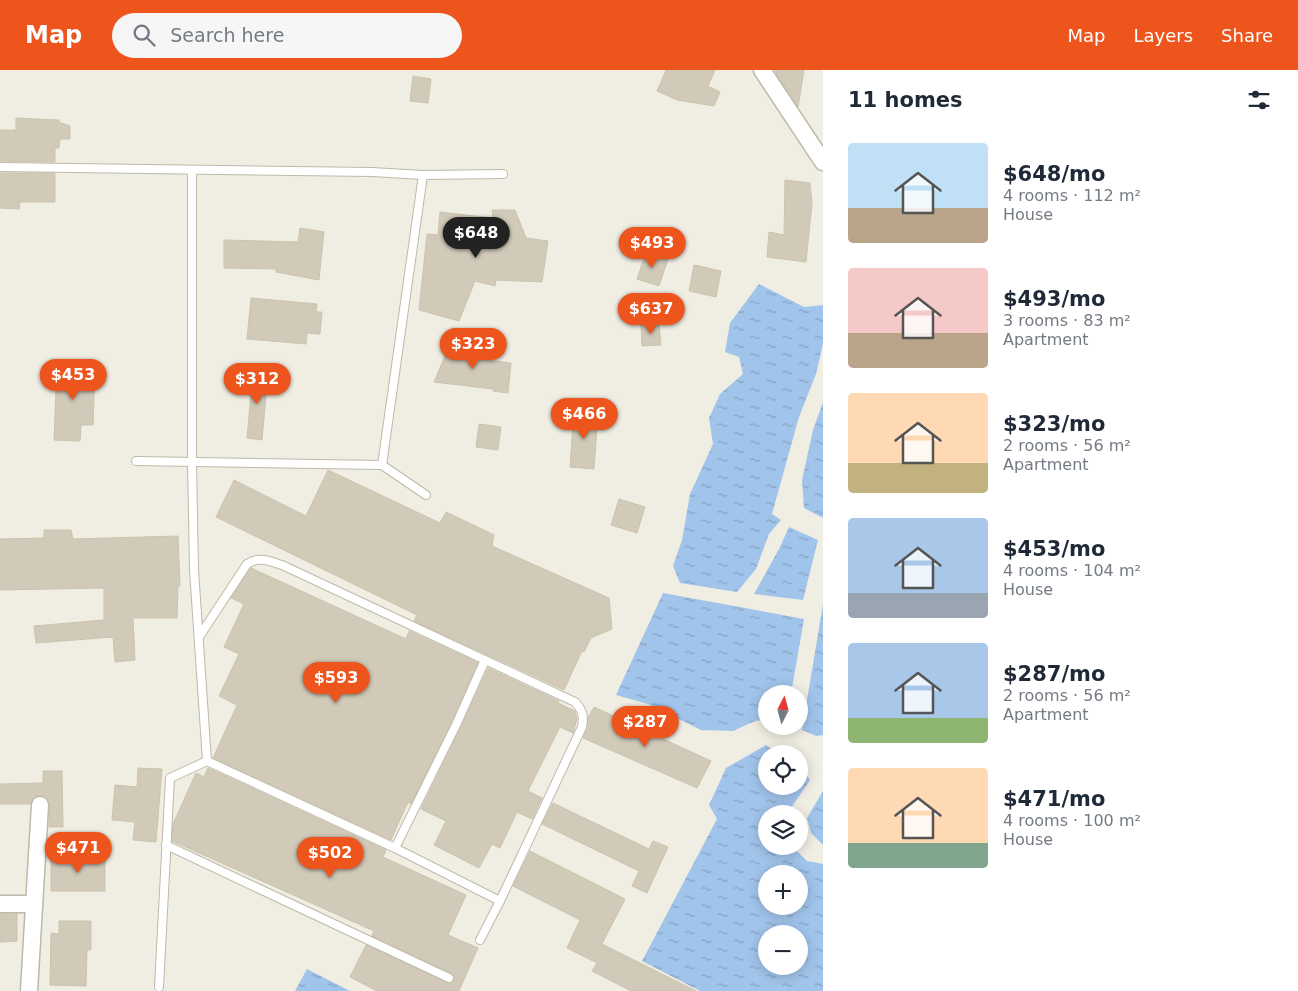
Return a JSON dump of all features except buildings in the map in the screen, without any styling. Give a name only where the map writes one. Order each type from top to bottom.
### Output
[{"type":"street","points":[[762,70],[823,162]]},
{"type":"street","points":[[29,991],[40,804]]},
{"type":"street","points":[[0,904],[34,904]]},
{"type":"lane","points":[[0,167],[372,172],[423,175],[503,174]]},
{"type":"lane","points":[[192,171],[194,570],[207,761]]},
{"type":"lane","points":[[382,464],[423,175]]},
{"type":"lane","points":[[136,461],[382,464],[426,495]]},
{"type":"lane","points":[[199,636],[247,564],[253,560],[262,559],[282,565],[575,702],[582,710],[584,716],[582,727],[480,940]]},
{"type":"lane","points":[[396,848],[456,725],[485,660]]},
{"type":"lane","points":[[160,987],[170,778],[207,761],[396,848],[500,900]]},
{"type":"lane","points":[[166,845],[449,978]]},
{"type":"water","points":[[759,284],[804,307],[823,305],[823,344],[816,374],[799,417],[772,514],[781,520],[769,534],[756,569],[737,592],[680,583],[673,566],[682,540],[690,494],[713,444],[709,418],[720,394],[743,374],[739,357],[725,352],[730,323]]},
{"type":"water","points":[[823,402],[823,518],[804,508],[802,480],[813,430]]},
{"type":"water","points":[[789,527],[818,540],[803,600],[754,594],[779,549]]},
{"type":"water","points":[[663,593],[804,619],[793,685],[758,685],[758,721],[733,731],[701,730],[648,704],[616,695]]},
{"type":"water","points":[[823,604],[823,735],[816,736],[808,733],[808,694]]},
{"type":"water","points":[[758,750],[758,795],[800,795],[793,805],[758,805],[758,855],[801,855],[807,861],[823,864],[823,991],[700,991],[642,961],[717,819],[709,805],[726,768]]},
{"type":"water","points":[[823,791],[823,845],[811,833],[808,816]]},
{"type":"water","points":[[307,969],[350,991],[295,991]]}]
